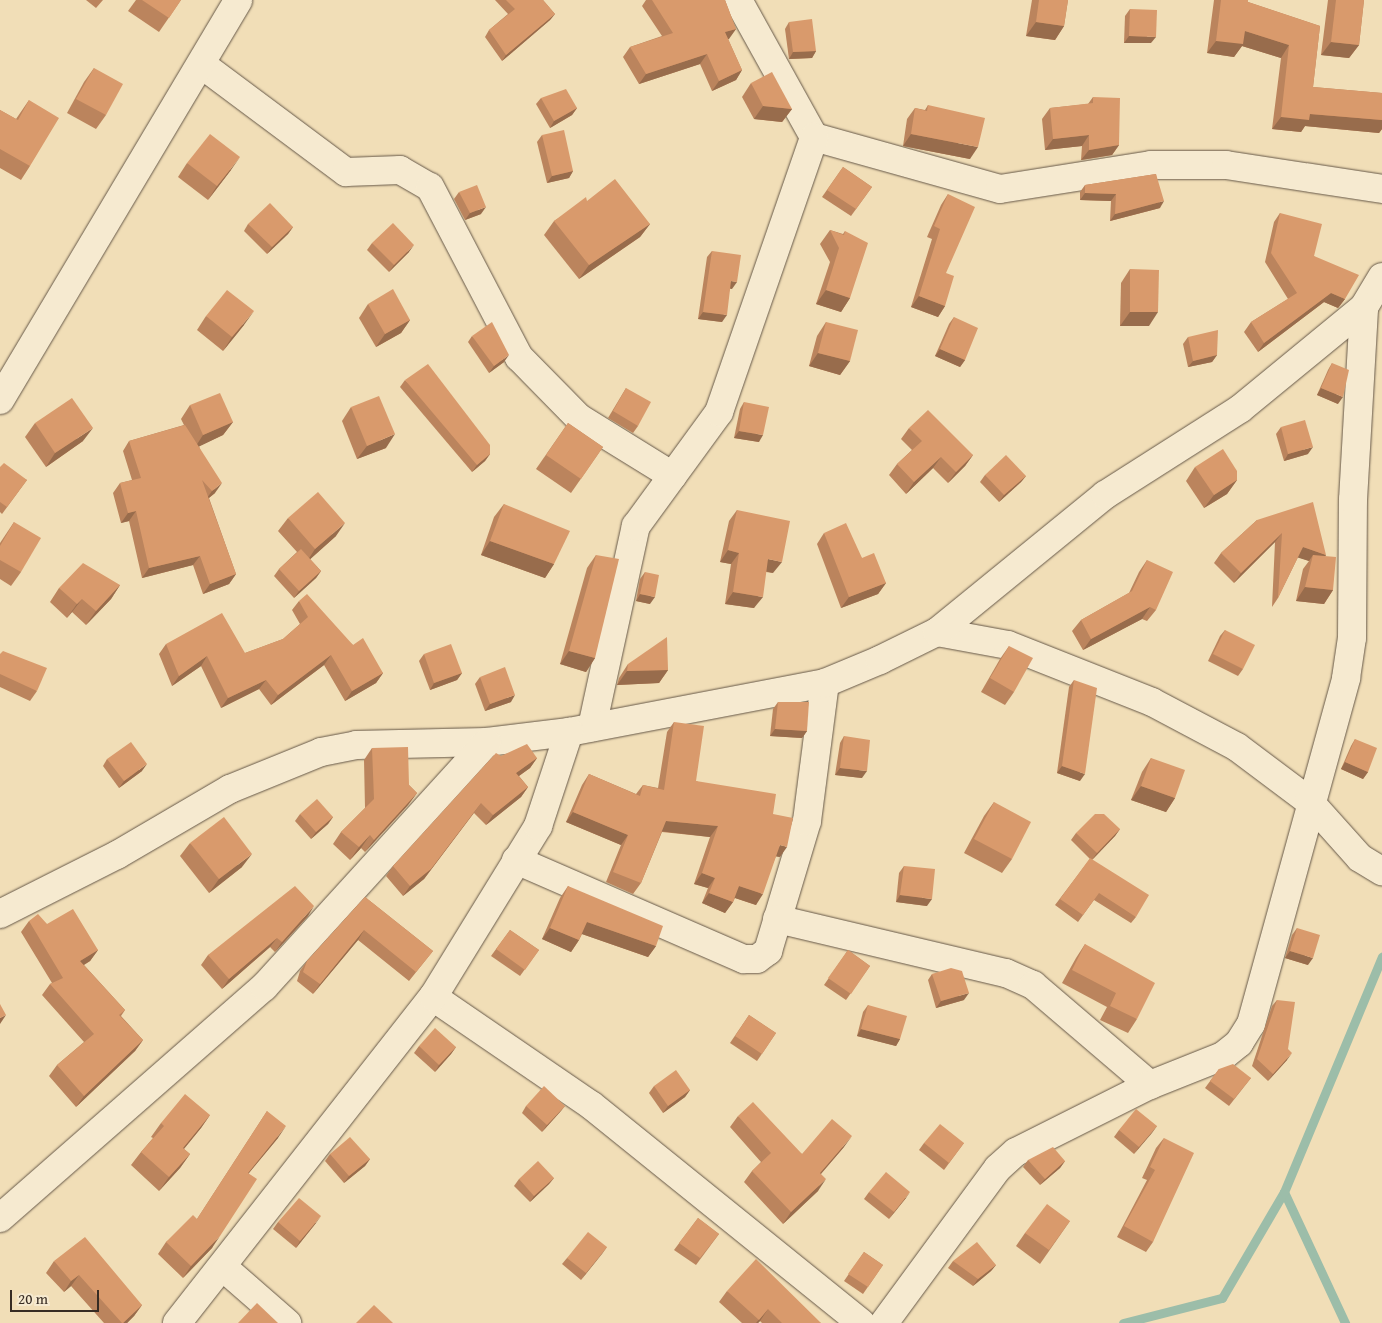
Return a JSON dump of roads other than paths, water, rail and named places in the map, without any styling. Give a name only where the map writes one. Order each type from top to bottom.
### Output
[{"type":"street","points":[[0,400],[238,0]]},
{"type":"street","points":[[738,0],[814,137],[1000,189],[1151,165],[1226,165],[1382,189]]},
{"type":"street","points":[[201,64],[346,172],[400,170],[430,187],[519,357],[579,418],[673,476]]},
{"type":"street","points":[[177,1323],[224,1268],[433,997],[516,860],[549,800],[581,730],[636,526],[719,412],[814,137]]},
{"type":"street","points":[[0,914],[117,855],[230,789],[321,752],[392,742],[487,742],[581,730],[825,683],[937,632],[1104,495],[1240,409],[1364,307],[1382,276]]},
{"type":"street","points":[[884,1323],[998,1168],[1047,1134],[1150,1085],[1223,1056],[1239,1043],[1251,1024],[1309,802],[1346,678],[1352,638],[1353,500],[1364,307]]},
{"type":"street","points":[[937,632],[1008,646],[1152,702],[1238,747],[1309,802],[1360,858],[1382,871]]},
{"type":"street","points":[[516,860],[744,959],[757,959],[768,951],[807,821],[825,683]]},
{"type":"street","points":[[0,1218],[264,987],[487,742]]},
{"type":"street","points":[[777,919],[1006,973],[1032,985],[1150,1085]]},
{"type":"street","points":[[433,997],[591,1105],[861,1323]]},
{"type":"street","points":[[224,1268],[287,1323]]},
{"type":"waterway","points":[[1123,1323],[1222,1298],[1284,1192],[1382,957]]},
{"type":"waterway","points":[[1284,1192],[1345,1323]]}]
